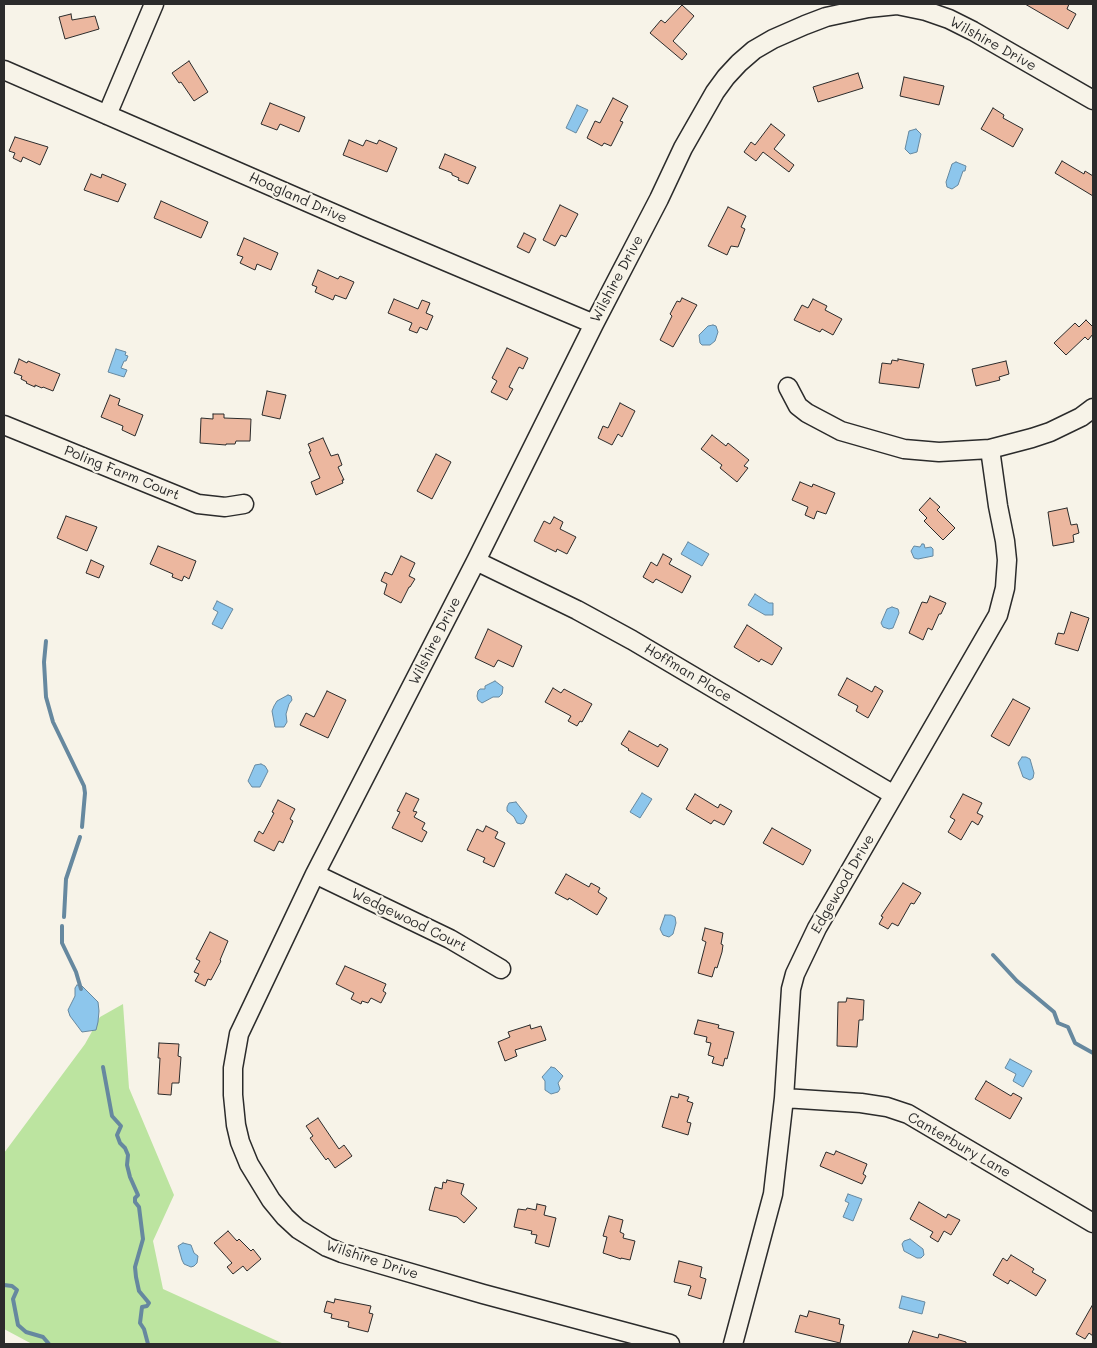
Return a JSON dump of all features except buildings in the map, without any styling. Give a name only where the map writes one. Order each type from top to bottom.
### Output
[{"type":"street","points":[[107,114],[154,4]]},
{"type":"street","name":"Wilshire Drive","points":[[670,1344],[483,1294],[342,1253],[327,1247],[298,1229],[271,1200],[249,1164],[240,1142],[233,1096],[233,1068],[239,1034],[315,874],[476,561],[683,148],[715,92],[739,63],[754,50],[805,24],[826,17],[897,4],[926,11],[973,31],[1093,100]]},
{"type":"street","name":"Hoagland Drive","points":[[4,70],[367,228],[594,324]]},
{"type":"street","points":[[788,387],[798,406],[806,413],[841,431],[904,449],[939,452],[990,449],[1050,432],[1081,417],[1093,408]]},
{"type":"street","name":"Poling Farm Court","points":[[4,425],[198,504],[225,507],[244,504]]},
{"type":"street","name":"Edgewood Drive","points":[[733,1344],[773,1194],[784,1098],[791,989],[795,974],[817,928],[998,616],[1006,588],[1007,560],[990,449]]},
{"type":"street","name":"Hoffman Place","points":[[476,561],[577,610],[632,640],[894,794]]},
{"type":"street","name":"Wedgewood Court","points":[[315,874],[450,939],[502,969]]},
{"type":"street","name":"Canterbury Lane","points":[[784,1098],[861,1103],[887,1107],[908,1114],[1093,1223]]},
{"type":"green space","points":[[123,1004],[129,1088],[174,1195],[153,1241],[163,1289],[284,1344],[32,1344],[4,1329],[4,1153],[85,1044],[100,1017]]},
{"type":"water","points":[[577,105],[588,110],[576,133],[566,128]]},
{"type":"water","points":[[916,129],[921,134],[917,152],[910,154],[905,149],[909,131]]},
{"type":"water","points":[[956,162],[966,166],[958,185],[952,189],[947,187],[946,182],[952,164]]},
{"type":"water","points":[[708,326],[716,326],[718,332],[715,341],[710,345],[702,345],[699,335]]},
{"type":"water","points":[[116,349],[126,352],[125,355],[128,356],[121,368],[127,370],[124,377],[108,372]]},
{"type":"water","points":[[688,542],[709,554],[702,566],[681,554]]},
{"type":"water","points":[[924,544],[925,548],[931,547],[933,549],[933,556],[914,558],[911,551],[914,546],[920,547]]},
{"type":"water","points":[[755,594],[769,603],[773,603],[773,615],[765,615],[748,605]]},
{"type":"water","points":[[217,601],[233,609],[222,629],[212,624],[218,612],[213,609]]},
{"type":"water","points":[[892,607],[898,609],[899,613],[893,628],[889,629],[883,627],[881,623],[887,609]]},
{"type":"water","points":[[495,681],[503,687],[502,694],[499,697],[493,697],[482,703],[478,700],[478,691],[485,689],[485,686]]},
{"type":"water","points":[[288,695],[291,696],[292,700],[286,714],[287,722],[284,727],[275,727],[272,711],[274,706],[277,701]]},
{"type":"water","points":[[1022,757],[1030,759],[1034,773],[1033,778],[1030,780],[1023,777],[1018,763]]},
{"type":"water","points":[[261,764],[268,771],[260,787],[252,787],[248,781],[255,765]]},
{"type":"water","points":[[642,793],[652,799],[640,818],[630,812]]},
{"type":"water","points":[[516,802],[527,816],[524,823],[521,824],[517,823],[514,817],[507,811],[509,803]]},
{"type":"water","points":[[665,915],[675,917],[676,923],[673,934],[669,937],[663,935],[660,929]]},
{"type":"water","points":[[77,985],[82,986],[98,1002],[99,1011],[96,1030],[82,1032],[70,1016],[68,1010],[75,996]]},
{"type":"water","points":[[1010,1059],[1032,1071],[1023,1087],[1013,1081],[1016,1074],[1005,1068]]},
{"type":"water","points":[[551,1067],[555,1068],[563,1076],[558,1083],[560,1089],[558,1092],[551,1094],[545,1090],[545,1081],[542,1077]]},
{"type":"water","points":[[848,1194],[862,1199],[853,1221],[843,1217],[849,1203],[845,1201]]},
{"type":"water","points":[[910,1239],[923,1249],[924,1255],[921,1258],[917,1258],[904,1251],[902,1244]]},
{"type":"water","points":[[183,1243],[191,1245],[194,1253],[198,1256],[197,1263],[194,1266],[191,1267],[184,1264],[182,1260],[178,1246]]},
{"type":"water","points":[[902,1296],[925,1302],[922,1314],[899,1308]]},
{"type":"waterway","points":[[46,641],[44,662],[46,697],[53,722],[84,786],[82,827]]},
{"type":"waterway","points":[[64,917],[66,879],[80,837]]},
{"type":"waterway","points":[[62,926],[62,943],[76,972],[81,989]]},
{"type":"waterway","points":[[993,955],[1017,981],[1054,1012],[1058,1023],[1068,1027],[1075,1043],[1093,1053]]},
{"type":"waterway","points":[[103,1067],[112,1116],[121,1126],[117,1135],[128,1155],[127,1165],[138,1195],[135,1198],[135,1202],[139,1207],[143,1239],[135,1267],[139,1291],[149,1303],[147,1306],[142,1307],[140,1323],[144,1329],[148,1344]]},
{"type":"waterway","points":[[4,1285],[12,1286],[17,1290],[13,1299],[18,1325],[26,1332],[43,1337],[49,1344]]}]
